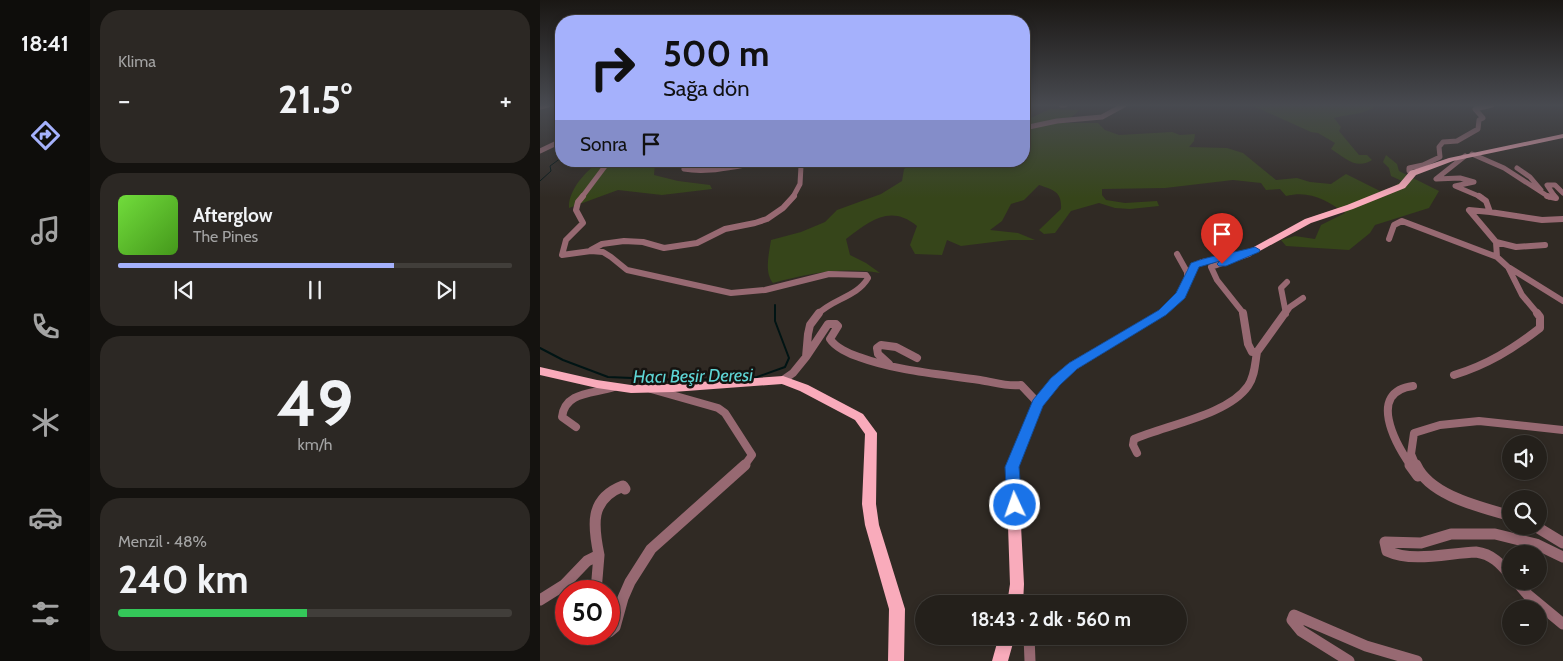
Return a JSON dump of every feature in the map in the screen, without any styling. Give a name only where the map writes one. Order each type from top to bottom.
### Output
[{"type":"main road","points":[[1016,595],[1016,524],[1012,467],[1038,403],[1055,382],[1073,366],[1162,312],[1181,295],[1195,265],[1255,250],[1308,221],[1350,207],[1402,186],[1413,173],[1468,155],[1562,136]]},
{"type":"main road","points":[[540,371],[614,387],[651,389],[783,380],[804,388],[859,417],[871,433],[869,504],[872,525],[897,609],[896,661]]},
{"type":"main road","points":[[1000,661],[1004,645]]},
{"type":"street","points":[[1413,173],[1408,171],[1409,168],[1423,165],[1440,157],[1439,147],[1443,142],[1457,140],[1465,136]]},
{"type":"street","points":[[540,151],[555,144]]},
{"type":"street","points":[[1490,212],[1488,204],[1478,195],[1454,186],[1474,182],[1466,179],[1436,179],[1468,155],[1499,166],[1551,198],[1556,198],[1547,185],[1549,184],[1555,185],[1563,193]]},
{"type":"street","points":[[1497,157],[1494,160],[1499,166]]},
{"type":"street","points":[[604,167],[578,202],[576,210],[583,223],[568,236],[562,255],[591,250],[602,244],[640,242],[653,247],[669,248],[702,241],[724,229],[760,222],[775,214],[790,199],[802,182],[801,167]]},
{"type":"street","points":[[686,167],[684,169],[696,170],[726,167]]},
{"type":"street","points":[[1517,168],[1530,177],[1543,194]]},
{"type":"street","points":[[1452,178],[1466,173]]},
{"type":"street","points":[[1544,245],[1516,247],[1496,242],[1469,210],[1542,220],[1563,219]]},
{"type":"street","points":[[1389,239],[1392,226],[1396,222],[1402,221],[1497,257],[1508,267],[1563,301]]},
{"type":"street","points":[[1496,242],[1497,257]]},
{"type":"street","points":[[591,250],[607,254],[627,270],[731,293],[765,290],[829,274],[866,276],[868,278],[867,281],[856,291],[827,306],[815,315],[806,342],[806,357]]},
{"type":"street","points":[[1255,250],[1238,259],[1211,268],[1220,284],[1234,298],[1243,314],[1247,324],[1247,346],[1252,352],[1257,352]]},
{"type":"street","points":[[1177,254],[1187,272],[1187,280]]},
{"type":"street","points":[[1454,376],[1479,369],[1520,344],[1540,328],[1540,316],[1522,295],[1508,267]]},
{"type":"street","points":[[1286,314],[1281,288],[1287,282]]},
{"type":"street","points":[[1137,453],[1133,445],[1134,439],[1147,432],[1183,422],[1238,396],[1248,386],[1257,352],[1290,307],[1303,298]]},
{"type":"street","points":[[783,380],[793,373],[806,357],[828,324],[836,324],[838,326],[830,339],[833,344],[858,357],[891,365],[988,381],[1009,387],[1021,385],[1038,403]]},
{"type":"street","points":[[891,365],[878,354],[877,348],[882,345],[896,347],[917,358]]},
{"type":"street","points":[[1413,386],[1400,388],[1392,393],[1386,408],[1390,425],[1411,468],[1427,487],[1502,513]]},
{"type":"street","points":[[576,427],[562,418],[562,409],[566,401],[573,397],[602,392],[614,387]]},
{"type":"street","points":[[620,609],[630,582],[651,549],[738,471],[752,455],[725,413],[718,408],[651,389]]},
{"type":"street","points":[[1439,490],[1418,472],[1411,454],[1414,433],[1440,425],[1479,421],[1563,430]]},
{"type":"street","points":[[597,580],[599,555],[594,532],[594,520],[608,493],[623,486],[625,489]]},
{"type":"street","points":[[1547,533],[1563,543]]},
{"type":"street","points":[[1502,565],[1485,553],[1470,550],[1403,557],[1392,555],[1385,548],[1384,544],[1385,542],[1422,544],[1451,534],[1495,534],[1538,545]]},
{"type":"street","points":[[1547,549],[1563,557]]},
{"type":"street","points":[[540,600],[564,585],[587,561],[599,555]]},
{"type":"street","points":[[1524,590],[1563,624]]},
{"type":"street","points":[[1016,591],[1018,595]]},
{"type":"street","points":[[1349,661],[1301,631],[1292,620],[1294,615],[1304,617],[1320,627],[1360,644],[1396,657],[1417,661]]},
{"type":"street","points":[[1029,645],[1030,661]]},
{"type":"green space","points":[[1030,136],[1195,136],[1194,141],[1189,147],[1227,148],[1243,153],[1276,180],[1297,178],[1310,182],[1331,184],[1346,174],[1380,191],[1393,187],[1402,181],[1391,176],[1389,168],[1383,162],[1386,155],[1397,164],[1399,171],[1439,191],[1429,208],[1375,225],[1370,233],[1349,250],[1286,246],[1281,240],[1295,236],[1315,239],[1321,225],[1345,213],[1317,197],[1303,194],[1286,196],[1280,189],[1266,190],[1261,183],[1233,180],[1165,188],[1102,189],[1102,195],[1106,200],[1125,203],[1157,201],[1159,206],[1130,209],[1115,208],[1099,203],[1071,211],[1055,233],[1044,234],[1039,230],[1061,209],[1061,203],[1056,192],[1039,185],[1024,200],[1011,204],[1002,221],[990,230],[1018,233],[1035,240],[1010,240],[961,246],[947,240],[942,255],[915,254],[910,245],[917,226],[898,216],[889,216],[872,221],[846,239],[850,255],[880,273],[866,271],[826,272],[773,283],[770,279],[768,263],[771,240],[801,232],[825,222],[837,210],[881,194],[902,181],[904,169],[907,167],[1030,167]]},
{"type":"green space","points":[[1323,136],[1343,136],[1359,155],[1367,155],[1372,160],[1361,164],[1351,162],[1331,149],[1335,143]]},
{"type":"green space","points":[[593,167],[655,167],[654,175],[678,181],[710,185],[712,189],[662,195],[618,190],[569,208],[571,194]]},
{"type":"waterway","points":[[540,181],[551,171],[550,166],[555,162]]},
{"type":"waterway","name":"Hacı Beşir Deresi","points":[[540,348],[563,360],[608,377],[680,380],[757,377],[785,367],[789,358],[775,321],[775,305]]},
{"type":"route","points":[[1015,505],[1012,467],[1038,403],[1055,382],[1073,366],[1094,352],[1162,312],[1181,295],[1191,270],[1195,265],[1211,259],[1237,256],[1255,250],[1238,259],[1222,264]]}]
